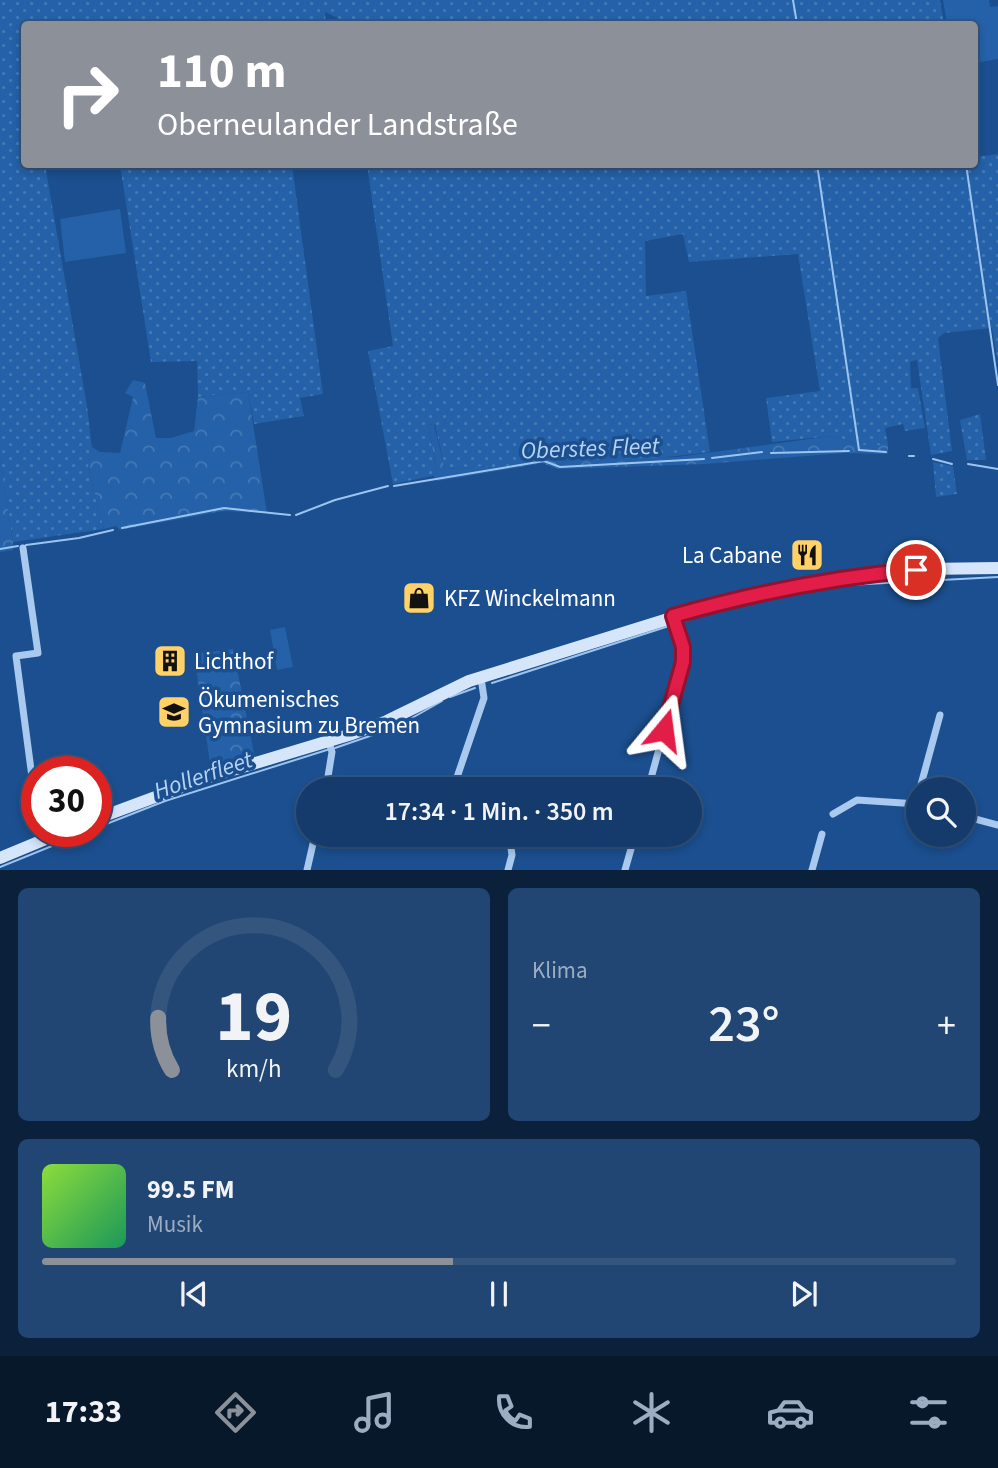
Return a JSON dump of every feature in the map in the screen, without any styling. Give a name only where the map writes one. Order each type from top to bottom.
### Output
[{"type":"street","points":[[23,548],[38,653],[16,656],[29,756]]},
{"type":"street","points":[[112,813],[209,777],[331,747],[449,689],[673,616],[754,594],[832,578],[924,569],[998,568]]},
{"type":"street","points":[[651,777],[683,662],[683,647],[673,616]]},
{"type":"street","points":[[457,777],[484,698],[481,678]]},
{"type":"street","points":[[924,777],[940,715]]},
{"type":"street","points":[[327,777],[331,747]]},
{"type":"street","points":[[833,814],[858,800],[906,803]]},
{"type":"street","points":[[976,819],[998,825]]},
{"type":"street","points":[[812,870],[822,834]]},
{"type":"street","points":[[0,858],[21,846]]},
{"type":"street","points":[[307,870],[312,847]]},
{"type":"street","points":[[508,870],[512,855],[511,847]]},
{"type":"street","points":[[625,870],[632,847]]},
{"type":"green space","points":[[0,0],[940,0],[944,21],[344,21],[325,12],[326,21],[21,21],[21,168],[46,168],[87,406],[92,447],[88,468],[104,529],[13,542],[0,460]]},
{"type":"green space","points":[[943,0],[989,0],[990,7],[998,6],[998,59],[980,62],[978,67],[978,21],[946,21]]},
{"type":"green space","points":[[998,154],[998,363],[992,328],[944,333],[938,338],[952,451],[931,455],[917,360],[910,362],[911,388],[918,388],[925,428],[905,431],[903,424],[885,428],[888,445],[861,445],[831,436],[772,442],[766,398],[820,391],[798,254],[689,262],[683,234],[645,241],[646,296],[686,291],[710,452],[620,460],[541,456],[542,463],[491,472],[490,466],[445,469],[435,425],[428,424],[437,475],[393,484],[368,351],[393,346],[367,168],[978,168],[978,157]]},
{"type":"green space","points":[[120,168],[292,168],[323,394],[300,398],[304,416],[254,424],[248,392],[198,397],[197,361],[151,362]]},
{"type":"green space","points":[[120,209],[126,253],[65,262],[60,219]]},
{"type":"green space","points":[[133,380],[145,383],[156,438],[171,438],[194,431],[198,397],[248,392],[267,513],[223,511],[120,530],[116,526],[104,529],[88,468],[92,447],[100,452],[120,453],[133,397],[125,393]]},
{"type":"green space","points":[[980,414],[986,460],[967,460],[960,420]]},
{"type":"green space","points":[[428,424],[434,425],[445,469],[490,466],[491,472],[437,481],[433,475],[437,474]]},
{"type":"green space","points":[[831,436],[861,445],[888,445],[888,454],[844,453],[705,464],[557,469],[542,463],[541,456],[576,450],[585,460],[677,457]]},
{"type":"green space","points":[[0,460],[13,550],[0,552]]},
{"type":"green space","points":[[933,462],[953,466],[957,494],[936,497]]},
{"type":"green space","points":[[285,627],[293,667],[277,670],[270,630]]},
{"type":"green space","points":[[233,649],[255,758],[211,770],[194,654]]},
{"type":"waterway","points":[[793,0],[796,21]]},
{"type":"waterway","points":[[818,168],[859,450]]},
{"type":"waterway","points":[[967,168],[998,385]]},
{"type":"waterway","name":"Oberstes Fleet","points":[[859,450],[886,452]]},
{"type":"waterway","name":"Oberstes Fleet","points":[[771,453],[849,451]]},
{"type":"waterway","name":"Oberstes Fleet","points":[[712,458],[762,452]]},
{"type":"waterway","name":"Oberstes Fleet","points":[[909,456],[914,456]]},
{"type":"waterway","name":"Oberstes Fleet","points":[[394,486],[544,461],[560,467],[704,459]]},
{"type":"waterway","name":"Oberstes Fleet","points":[[933,459],[952,464]]},
{"type":"waterway","name":"Oberstes Fleet","points":[[968,464],[998,469]]},
{"type":"waterway","name":"Oberstes Fleet","points":[[296,515],[335,500],[388,486]]},
{"type":"waterway","name":"Oberstes Fleet","points":[[122,528],[224,508],[290,515]]},
{"type":"waterway","name":"Oberstes Fleet","points":[[26,545],[79,538],[113,530]]},
{"type":"waterway","name":"Oberstes Fleet","points":[[0,549],[18,546]]},
{"type":"waterway","name":"Hollerfleet","points":[[708,613],[829,586],[998,577]]},
{"type":"waterway","name":"Hollerfleet","points":[[682,622],[690,619]]},
{"type":"waterway","name":"Hollerfleet","points":[[492,683],[669,626]]},
{"type":"waterway","name":"Hollerfleet","points":[[450,697],[475,688]]},
{"type":"waterway","name":"Hollerfleet","points":[[335,748],[396,727],[442,701]]},
{"type":"waterway","name":"Hollerfleet","points":[[112,822],[165,801],[330,749]]},
{"type":"waterway","name":"Hollerfleet","points":[[0,867],[49,847]]},
{"type":"place","name":"La Cabane","points":[[807,555]]},
{"type":"place","name":"KFZ Winckelmann","points":[[419,598]]},
{"type":"place","name":"Lichthof","points":[[170,661]]},
{"type":"place","name":"Ökumenisches Gymnasium zu Bremen","points":[[174,712]]},
{"type":"route","points":[[664,730],[683,662],[683,647],[673,616],[754,594],[832,578],[916,570]]}]
